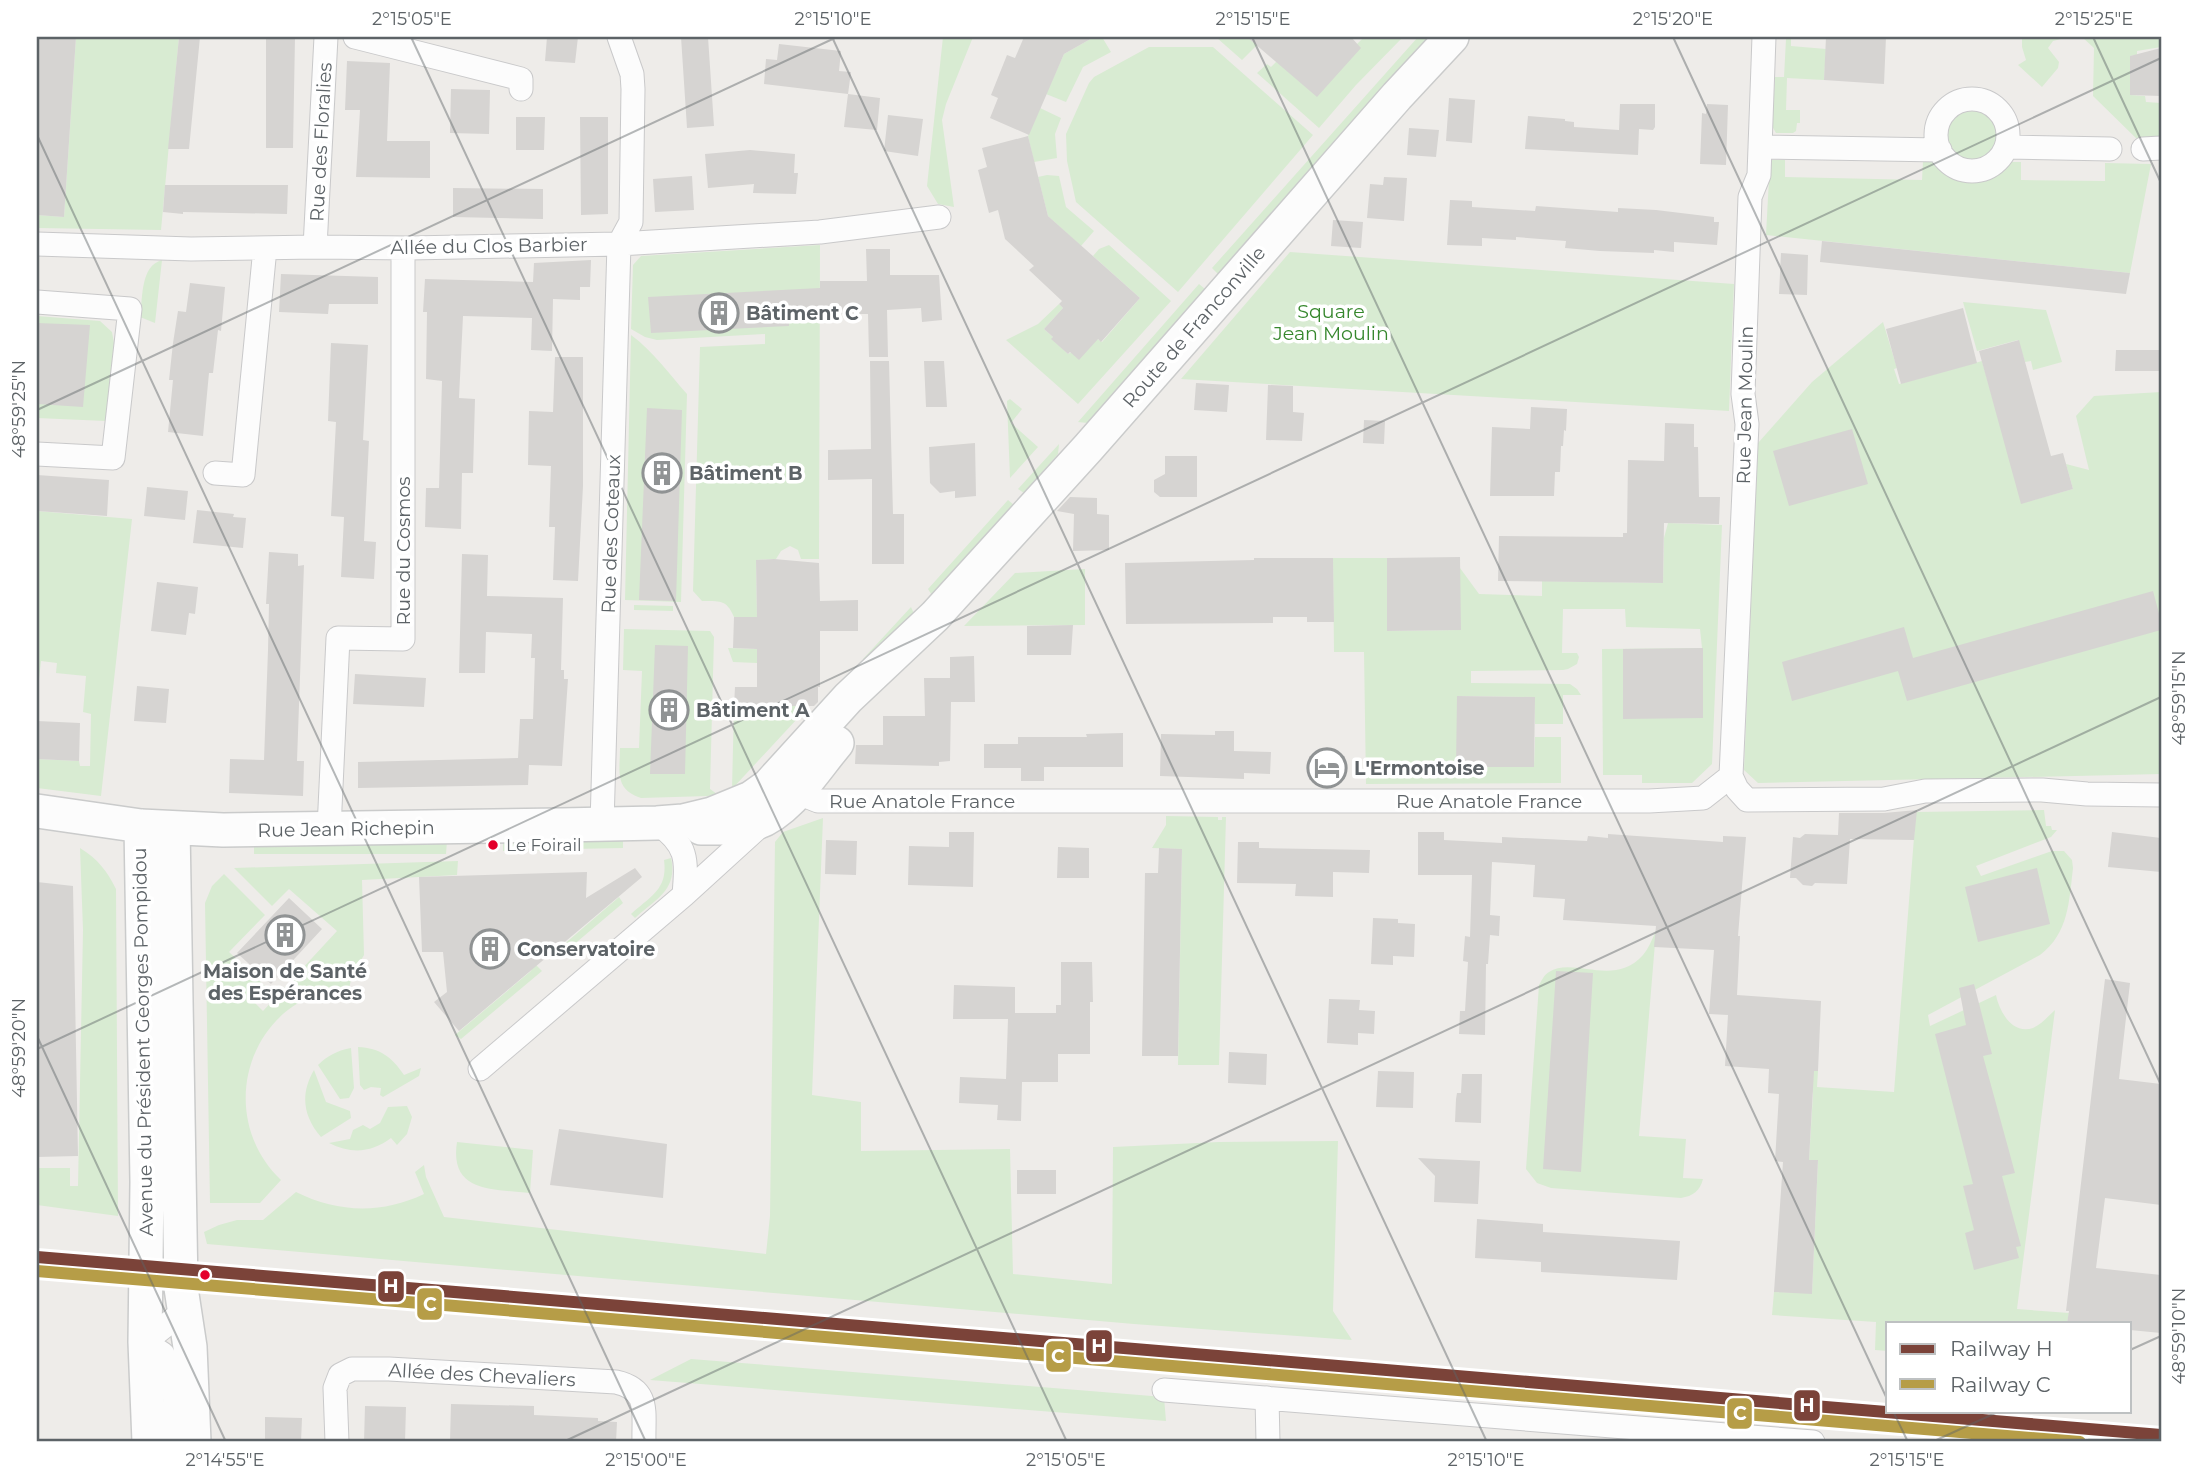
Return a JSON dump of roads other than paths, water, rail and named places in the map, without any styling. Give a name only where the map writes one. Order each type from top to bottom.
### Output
[{"type":"main road","name":"Route de Franconville","points":[[746,823],[768,786],[792,777],[848,698],[935,616],[1088,448],[1452,37]]},
{"type":"main road","name":"Rue Jean Richepin","points":[[37,811],[157,827],[249,830],[683,821],[746,823]]},
{"type":"main road","name":"Avenue du Président Georges Pompidou","points":[[157,827],[179,1197],[181,1287],[190,1347],[194,1442]]},
{"type":"main road","name":"Avenue du Président Georges Pompidou","points":[[149,1442],[145,1342],[147,1182],[157,827]]},
{"type":"street","name":"Rue des Floralies","points":[[315,247],[326,37]]},
{"type":"street","points":[[355,37],[521,79],[521,89]]},
{"type":"street","name":"Rue des Coteaux","points":[[602,824],[619,244],[631,222],[633,89],[632,74],[619,37]]},
{"type":"street","name":"Rue Jean Moulin","points":[[1731,776],[1746,424],[1743,394],[1750,197],[1759,175],[1764,37]]},
{"type":"street","points":[[1974,99],[1992,105],[1999,111],[2008,128],[2006,148],[1993,164],[1972,170],[1953,165],[1940,150],[1937,129],[1940,119],[1946,111],[1963,100],[1974,99]]},
{"type":"street","points":[[1760,147],[1940,150]]},
{"type":"street","points":[[2006,148],[2110,149]]},
{"type":"street","name":"Allée du Clos Barbier","points":[[37,244],[191,249],[619,244],[820,232],[939,217]]},
{"type":"street","points":[[215,473],[243,475],[265,248]]},
{"type":"street","name":"Rue du Cosmos","points":[[329,829],[338,638],[403,639],[403,248]]},
{"type":"street","points":[[37,302],[130,309],[113,458],[37,454]]},
{"type":"street","points":[[1731,776],[1737,789],[1747,800],[1884,799],[1925,792],[2042,790],[2087,794],[2161,794]]},
{"type":"street","name":"Rue Anatole France","points":[[792,777],[813,800],[831,801],[1649,801],[1703,798],[1731,776]]},
{"type":"street","points":[[657,823],[675,836],[682,849],[686,870],[684,895]]},
{"type":"street","name":"Route de Franconville","points":[[480,1069],[684,895],[746,823]]},
{"type":"street","points":[[176,1442],[174,1383],[163,1353],[145,1342],[185,1310]]},
{"type":"street","name":"Allée des Chevaliers","points":[[337,1442],[335,1388],[340,1376],[352,1369],[389,1369],[630,1385],[642,1402],[645,1442]]},
{"type":"street","points":[[1164,1390],[1345,1404],[1681,1437],[1812,1442]]},
{"type":"street","points":[[1267,1398],[1268,1442]]},
{"type":"rail line","name":"H","points":[[37,1257],[1886,1412]]},
{"type":"rail line","name":"C","points":[[37,1271],[2080,1442]]},
{"type":"rail line","name":"H","points":[[1887,1412],[2161,1435]]},
{"type":"place","name":"Bâtiment C","points":[[719,313]]},
{"type":"place","name":"Bâtiment B","points":[[662,473]]},
{"type":"place","name":"Bâtiment A","points":[[669,710]]},
{"type":"place","name":"L'Ermontoise","points":[[1327,768]]},
{"type":"place","name":"Le Foirail","points":[[493,845]]},
{"type":"place","name":"Maison de Santé des Espérances","points":[[285,935]]},
{"type":"place","name":"Conservatoire","points":[[490,949]]},
{"type":"park label","name":"Square Jean Moulin","points":[[1331,322]]}]
